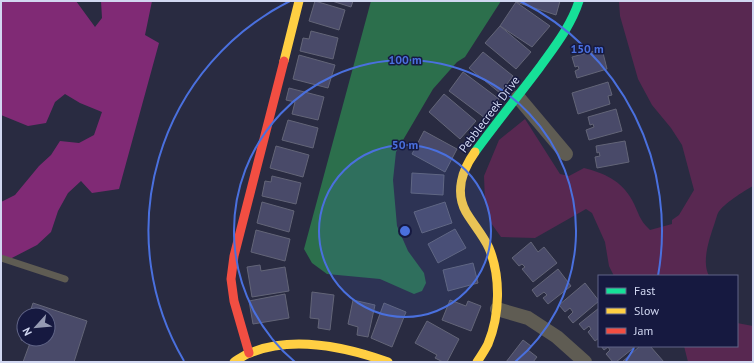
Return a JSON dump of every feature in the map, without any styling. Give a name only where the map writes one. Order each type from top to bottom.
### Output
[{"type":"street","points":[[249,353],[234,301],[231,279],[234,256],[299,1]]},
{"type":"street","name":"Pebblecreek Drive","points":[[477,362],[489,342],[497,309],[498,287],[492,257],[483,236],[467,214],[462,204],[460,192],[461,181],[466,166],[518,97],[566,29],[579,1]]},
{"type":"street","points":[[518,97],[566,154]]},
{"type":"street","points":[[497,309],[528,318],[557,337],[585,362]]},
{"type":"street","points":[[234,362],[249,353],[263,348],[311,345],[328,346],[354,351],[388,362]]},
{"type":"lane","points":[[1,258],[65,279]]},
{"type":"shaded area","points":[[1,1],[76,1],[95,27],[102,18],[101,1],[152,1],[145,35],[159,43],[119,189],[92,193],[81,181],[68,193],[58,211],[51,232],[37,245],[6,261],[1,259],[1,202],[15,195],[39,166],[51,155],[60,141],[79,143],[94,135],[102,112],[80,103],[65,94],[55,102],[46,123],[28,126],[1,115]]},
{"type":"shaded area","points":[[371,1],[501,1],[465,57],[457,62],[433,89],[396,152],[393,180],[397,226],[408,251],[424,273],[426,283],[422,291],[414,294],[380,279],[327,274],[312,263],[304,249]]},
{"type":"shaded area","points":[[619,1],[753,1],[753,186],[739,194],[718,213],[706,256],[709,275],[614,275],[609,266],[605,242],[592,213],[586,209],[535,238],[501,237],[491,223],[485,202],[484,176],[499,140],[525,119],[560,174],[569,176],[584,168],[599,172],[612,179],[628,193],[641,220],[650,230],[672,224],[672,220],[679,215],[694,190],[682,145],[671,128],[652,105],[638,79],[620,16]]},
{"type":"shaded area","points":[[738,323],[753,326],[753,362],[688,362],[684,347],[738,347]]},
{"type":"building","points":[[315,1],[345,10],[339,30],[309,21]]},
{"type":"building","points":[[332,1],[353,1],[351,7]]},
{"type":"building","points":[[516,1],[560,1],[556,15]]},
{"type":"building","points":[[516,2],[550,26],[532,47],[500,26]]},
{"type":"building","points":[[500,26],[531,52],[516,69],[485,43]]},
{"type":"building","points":[[311,31],[338,38],[333,59],[300,51],[303,38],[309,39]]},
{"type":"building","points":[[602,49],[607,69],[577,78],[575,71],[579,69],[578,66],[575,67],[572,57]]},
{"type":"building","points":[[483,52],[513,76],[500,93],[469,68]]},
{"type":"building","points":[[299,55],[335,65],[328,88],[293,79]]},
{"type":"building","points":[[463,72],[499,99],[485,118],[449,91]]},
{"type":"building","points":[[608,82],[612,95],[608,96],[610,104],[578,114],[572,93]]},
{"type":"building","points":[[289,88],[324,97],[318,120],[292,114],[295,102],[286,100]]},
{"type":"building","points":[[444,94],[476,121],[460,139],[429,112]]},
{"type":"building","points":[[616,109],[622,131],[589,140],[586,130],[594,127],[593,124],[590,125],[588,117]]},
{"type":"building","points":[[288,120],[318,128],[313,148],[282,140]]},
{"type":"building","points":[[424,131],[457,149],[445,172],[412,154]]},
{"type":"building","points":[[625,141],[629,162],[597,168],[595,157],[600,156],[599,152],[597,153],[596,146]]},
{"type":"building","points":[[276,146],[309,155],[303,177],[270,168]]},
{"type":"building","points":[[412,173],[444,175],[443,195],[411,193]]},
{"type":"building","points":[[272,176],[301,183],[296,204],[262,196],[265,181],[271,182]]},
{"type":"building","points":[[262,202],[294,211],[289,232],[257,223]]},
{"type":"building","points":[[445,202],[452,223],[422,233],[414,212]]},
{"type":"building","points":[[455,229],[466,248],[438,263],[428,244]]},
{"type":"building","points":[[256,230],[290,239],[285,261],[251,252]]},
{"type":"building","points":[[531,242],[538,252],[544,247],[557,263],[533,282],[522,269],[525,267],[522,264],[519,266],[512,258]]},
{"type":"building","points":[[473,263],[478,283],[448,291],[443,270]]},
{"type":"building","points":[[260,265],[261,271],[285,267],[289,291],[252,297],[247,267]]},
{"type":"building","points":[[558,269],[571,286],[548,304],[543,298],[547,295],[544,292],[537,297],[532,290]]},
{"type":"building","points":[[585,283],[598,300],[598,302],[573,323],[568,317],[573,312],[570,308],[565,312],[559,305]]},
{"type":"building","points":[[312,292],[334,295],[330,330],[318,328],[319,319],[310,318]]},
{"type":"building","points":[[285,294],[289,318],[253,324],[249,301]]},
{"type":"building","points":[[353,300],[375,305],[368,337],[357,335],[358,327],[348,324]]},
{"type":"building","points":[[450,300],[466,306],[468,301],[481,306],[471,331],[442,320]]},
{"type":"building","points":[[33,303],[45,307],[32,307]]},
{"type":"building","points":[[384,303],[406,312],[392,347],[371,338]]},
{"type":"building","points":[[598,309],[598,339],[595,341],[588,332],[591,329],[589,326],[584,330],[579,324]]},
{"type":"building","points":[[56,311],[87,321],[74,362],[23,362],[29,347],[56,347]]},
{"type":"building","points":[[427,321],[459,339],[447,362],[443,362],[435,358],[437,355],[415,343]]},
{"type":"building","points":[[523,340],[531,346],[528,350],[537,357],[533,362],[506,362]]},
{"type":"building","points":[[608,347],[635,347],[616,362],[613,362],[606,354],[610,350]]},
{"type":"building","points":[[639,347],[651,347],[664,362],[622,362]]},
{"type":"traffic: fast","points":[[475,152],[557,43],[572,19],[579,1]]},
{"type":"traffic: slow","points":[[284,61],[299,1]]},
{"type":"traffic: slow","points":[[475,152],[470,159],[464,174],[461,197],[466,212],[489,248],[496,271],[498,296],[492,333],[488,344],[477,362]]},
{"type":"traffic: slow","points":[[234,362],[248,354],[267,348],[301,344],[337,348],[388,362]]},
{"type":"traffic: jam","points":[[249,353],[234,301],[231,279],[234,256],[284,61]]}]
